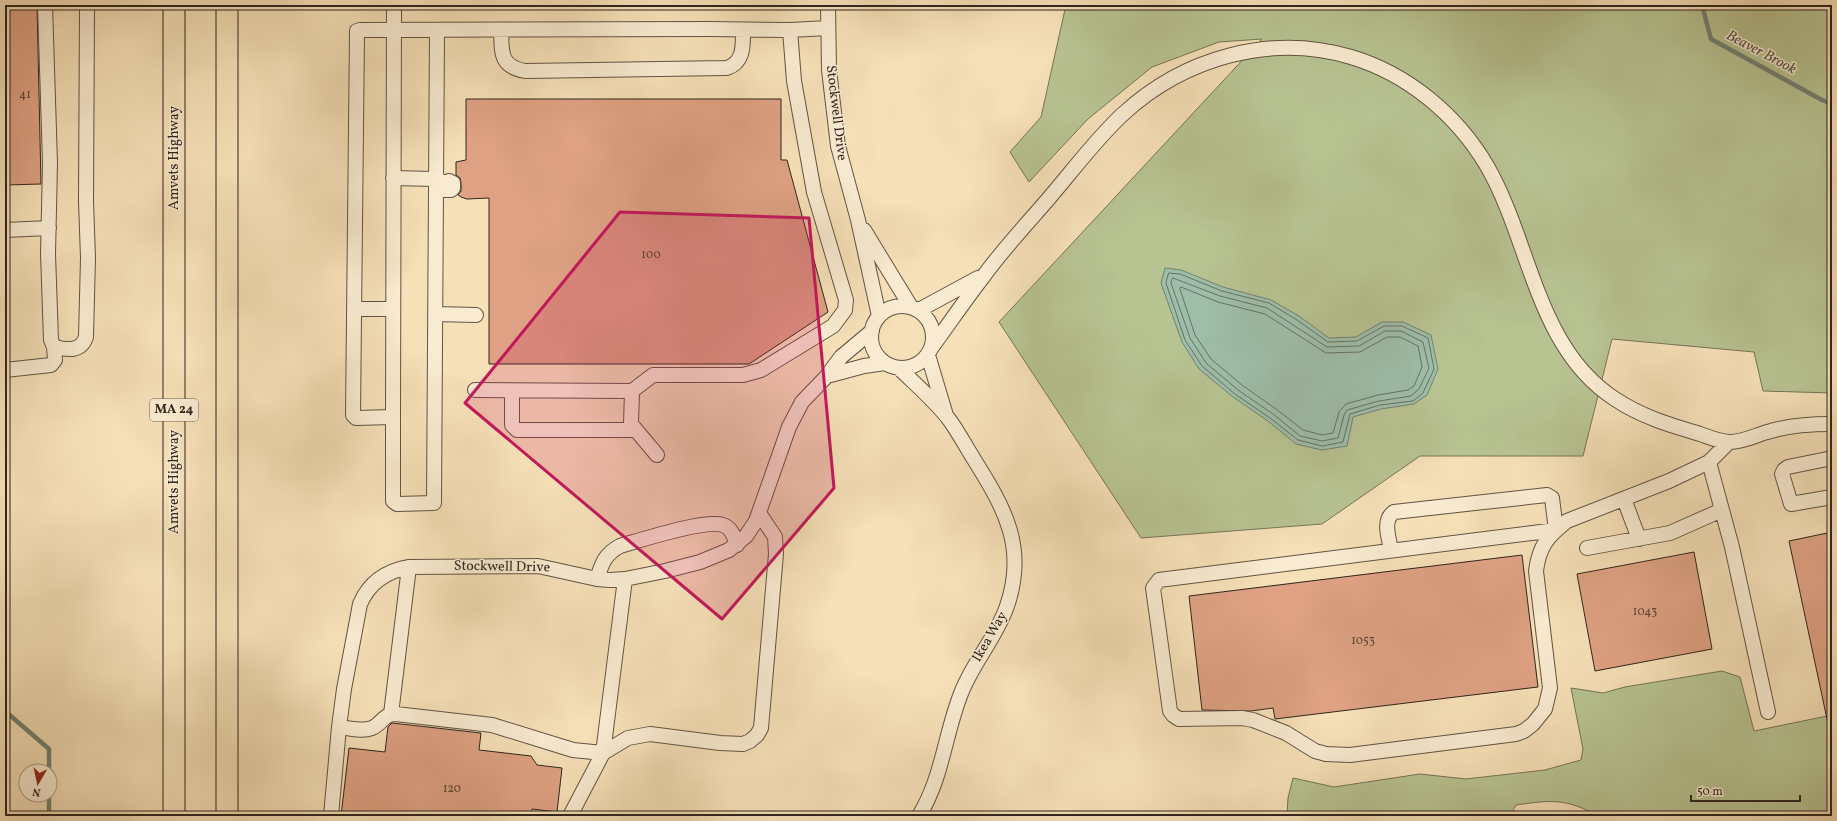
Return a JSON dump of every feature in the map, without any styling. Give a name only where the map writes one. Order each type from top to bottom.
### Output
[{"type":"highway","name":"Amvets Highway","points":[[174,5],[174,816]]},
{"type":"highway","points":[[227,5],[227,816]]},
{"type":"street","points":[[5,370],[51,365],[55,360],[54,347],[50,333],[50,163],[45,5]]},
{"type":"street","points":[[54,347],[76,349],[84,343],[86,337],[88,258],[86,201],[87,5]]},
{"type":"street","points":[[394,5],[393,501],[397,504],[434,503],[435,314],[444,184],[437,30]]},
{"type":"street","name":"Stockwell Drive","points":[[828,5],[829,70],[834,119],[844,172],[858,220],[879,316]]},
{"type":"street","points":[[393,417],[354,417],[357,31],[790,30],[828,28]]},
{"type":"street","points":[[501,30],[504,59],[515,69],[525,71],[726,68],[733,66],[740,58],[742,52],[743,30]]},
{"type":"street","points":[[475,390],[632,391],[653,375],[744,375],[761,370],[833,326],[845,310],[846,300],[814,192],[794,81],[790,30]]},
{"type":"street","points":[[827,376],[864,366],[885,363],[899,368],[918,364],[930,351],[984,275],[1100,138],[1121,116],[1163,82],[1186,70],[1210,61],[1271,48],[1302,48],[1334,52],[1362,61],[1389,73],[1418,91],[1457,125],[1488,168],[1501,195],[1548,316],[1559,337],[1579,366],[1599,387],[1640,414],[1660,422],[1729,442],[1744,440],[1786,427],[1832,424]]},
{"type":"street","points":[[393,178],[444,184]]},
{"type":"street","name":"Stockwell Drive","points":[[858,220],[915,309]]},
{"type":"street","points":[[5,230],[49,228]]},
{"type":"street","points":[[915,309],[984,275]]},
{"type":"street","points":[[885,363],[874,349],[872,331],[879,316],[897,306],[915,309],[926,317],[932,326],[934,336],[930,351]]},
{"type":"street","points":[[354,309],[393,309]]},
{"type":"street","points":[[435,314],[476,315]]},
{"type":"street","name":"Stockwell Drive","points":[[331,816],[339,727],[356,618],[362,598],[371,586],[392,571],[409,566],[538,566],[597,579],[625,579],[700,562],[724,552],[737,545],[751,529],[760,513],[789,427],[802,402],[827,376],[841,357],[872,331]]},
{"type":"street","name":"Ikea Way","points":[[930,351],[948,418]]},
{"type":"street","name":"Ikea Way","points":[[899,368],[948,418],[1003,509],[1012,532],[1014,570],[1007,606],[998,626],[969,672],[960,695],[943,758],[932,791],[918,816]]},
{"type":"street","points":[[512,391],[512,425],[517,430],[636,430]]},
{"type":"street","points":[[632,391],[632,424],[657,455]]},
{"type":"street","points":[[1556,530],[1159,580],[1153,588],[1170,710],[1173,715],[1179,719],[1242,718],[1253,720],[1286,733],[1315,751],[1336,755],[1350,755],[1516,734],[1524,731],[1533,724],[1545,709],[1550,688],[1536,572],[1537,558],[1542,546],[1556,530],[1567,521],[1579,515],[1669,481],[1709,462],[1729,442]]},
{"type":"street","points":[[1832,458],[1788,467],[1782,474],[1791,504],[1832,497]]},
{"type":"street","points":[[1709,462],[1732,547],[1768,712]]},
{"type":"street","points":[[1391,550],[1386,521],[1394,512],[1547,496],[1552,498],[1556,530]]},
{"type":"street","points":[[1624,499],[1639,539]]},
{"type":"street","points":[[1587,548],[1670,533],[1722,510]]},
{"type":"street","points":[[339,727],[364,730],[371,728],[391,714],[492,725],[573,750],[603,753],[628,738],[650,734],[734,744],[750,741],[757,735],[760,728],[776,554],[775,537],[760,513]]},
{"type":"street","points":[[597,579],[604,558],[614,549],[620,546],[693,527],[708,524],[724,526],[730,529],[737,545]]},
{"type":"street","points":[[391,714],[409,566]]},
{"type":"street","points":[[570,816],[603,753],[625,579]]},
{"type":"highlighted area","points":[[620,212],[809,218],[834,488],[722,619],[465,403]]},
{"type":"shaded area","points":[[1066,5],[1832,5],[1832,393],[1763,391],[1754,352],[1612,339],[1583,456],[1420,456],[1322,524],[1141,538],[999,322],[1262,39],[1219,42],[1152,67],[1088,119],[1029,182],[1010,152],[1041,117]]},
{"type":"shaded area","points":[[1722,671],[1740,677],[1754,731],[1832,715],[1832,816],[1598,816],[1587,810],[1567,803],[1539,802],[1516,805],[1510,816],[1287,816],[1288,798],[1293,778],[1334,787],[1420,774],[1466,779],[1545,770],[1581,760],[1583,749],[1571,688],[1603,693],[1625,687]]},
{"type":"water","points":[[1165,268],[1181,270],[1223,287],[1271,300],[1299,316],[1329,338],[1356,337],[1382,322],[1403,322],[1431,335],[1438,369],[1427,395],[1414,404],[1381,409],[1353,417],[1347,446],[1322,450],[1296,444],[1268,421],[1233,397],[1199,369],[1182,342],[1161,283]]},
{"type":"building","points":[[37,5],[41,184],[5,185],[5,6]]},
{"type":"building","points":[[466,99],[781,99],[781,160],[787,160],[828,312],[749,364],[489,364],[489,198],[467,199],[458,195],[461,191],[461,183],[460,178],[456,175],[456,162],[466,160]]},
{"type":"building","points":[[1832,532],[1832,718],[1827,719],[1789,541]]},
{"type":"building","points":[[1694,552],[1712,649],[1595,671],[1577,574]]},
{"type":"building","points":[[1522,555],[1538,687],[1275,719],[1273,708],[1251,711],[1202,710],[1189,596]]},
{"type":"building","points":[[392,723],[481,733],[479,750],[531,756],[537,765],[562,768],[557,812],[532,809],[531,816],[341,816],[349,748],[385,752],[388,727]]},
{"type":"waterway","name":"Beaver Brook","points":[[1702,5],[1711,39],[1822,100],[1832,104]]},
{"type":"waterway","points":[[5,711],[49,749],[49,763]]},
{"type":"waterway","points":[[49,803],[49,816]]}]
